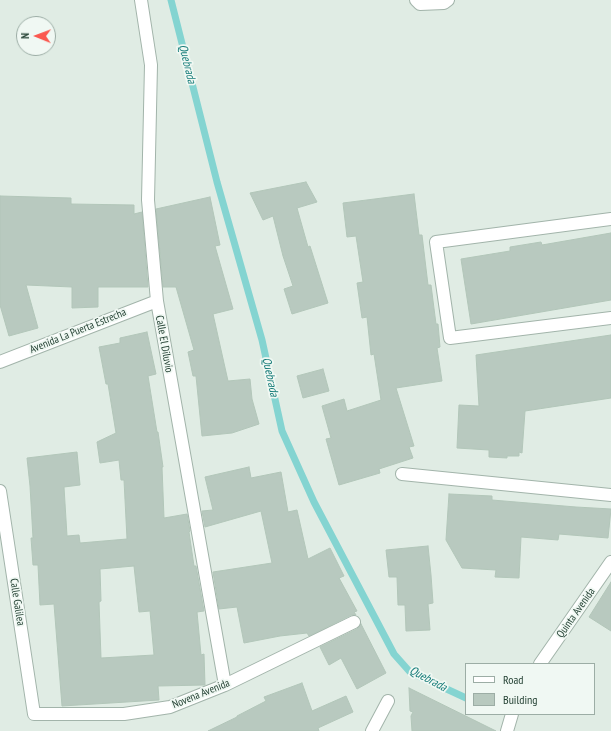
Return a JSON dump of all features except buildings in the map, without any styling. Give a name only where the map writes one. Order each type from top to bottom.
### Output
[{"type":"street","name":"Calle El Diluvio","points":[[141,0],[151,65],[148,200],[157,301],[225,684]]},
{"type":"street","points":[[416,0],[420,4],[444,3],[448,0]]},
{"type":"street","points":[[611,218],[436,242],[450,338],[611,318]]},
{"type":"street","name":"Avenida La Puerta Estrecha","points":[[0,362],[157,301]]},
{"type":"street","points":[[402,474],[611,495]]},
{"type":"street","name":"Calle Galilea","points":[[0,490],[34,714]]},
{"type":"street","name":"Quinta Avenida","points":[[541,663],[611,562]]},
{"type":"street","name":"Novena Avenida","points":[[34,714],[124,714],[170,707],[225,684],[354,622]]},
{"type":"street","points":[[372,731],[388,701]]},
{"type":"street","points":[[507,731],[512,715]]},
{"type":"waterway","name":"Quebrada","points":[[171,0],[217,182],[262,340],[282,431],[314,502],[394,654],[410,672],[465,698]]}]
